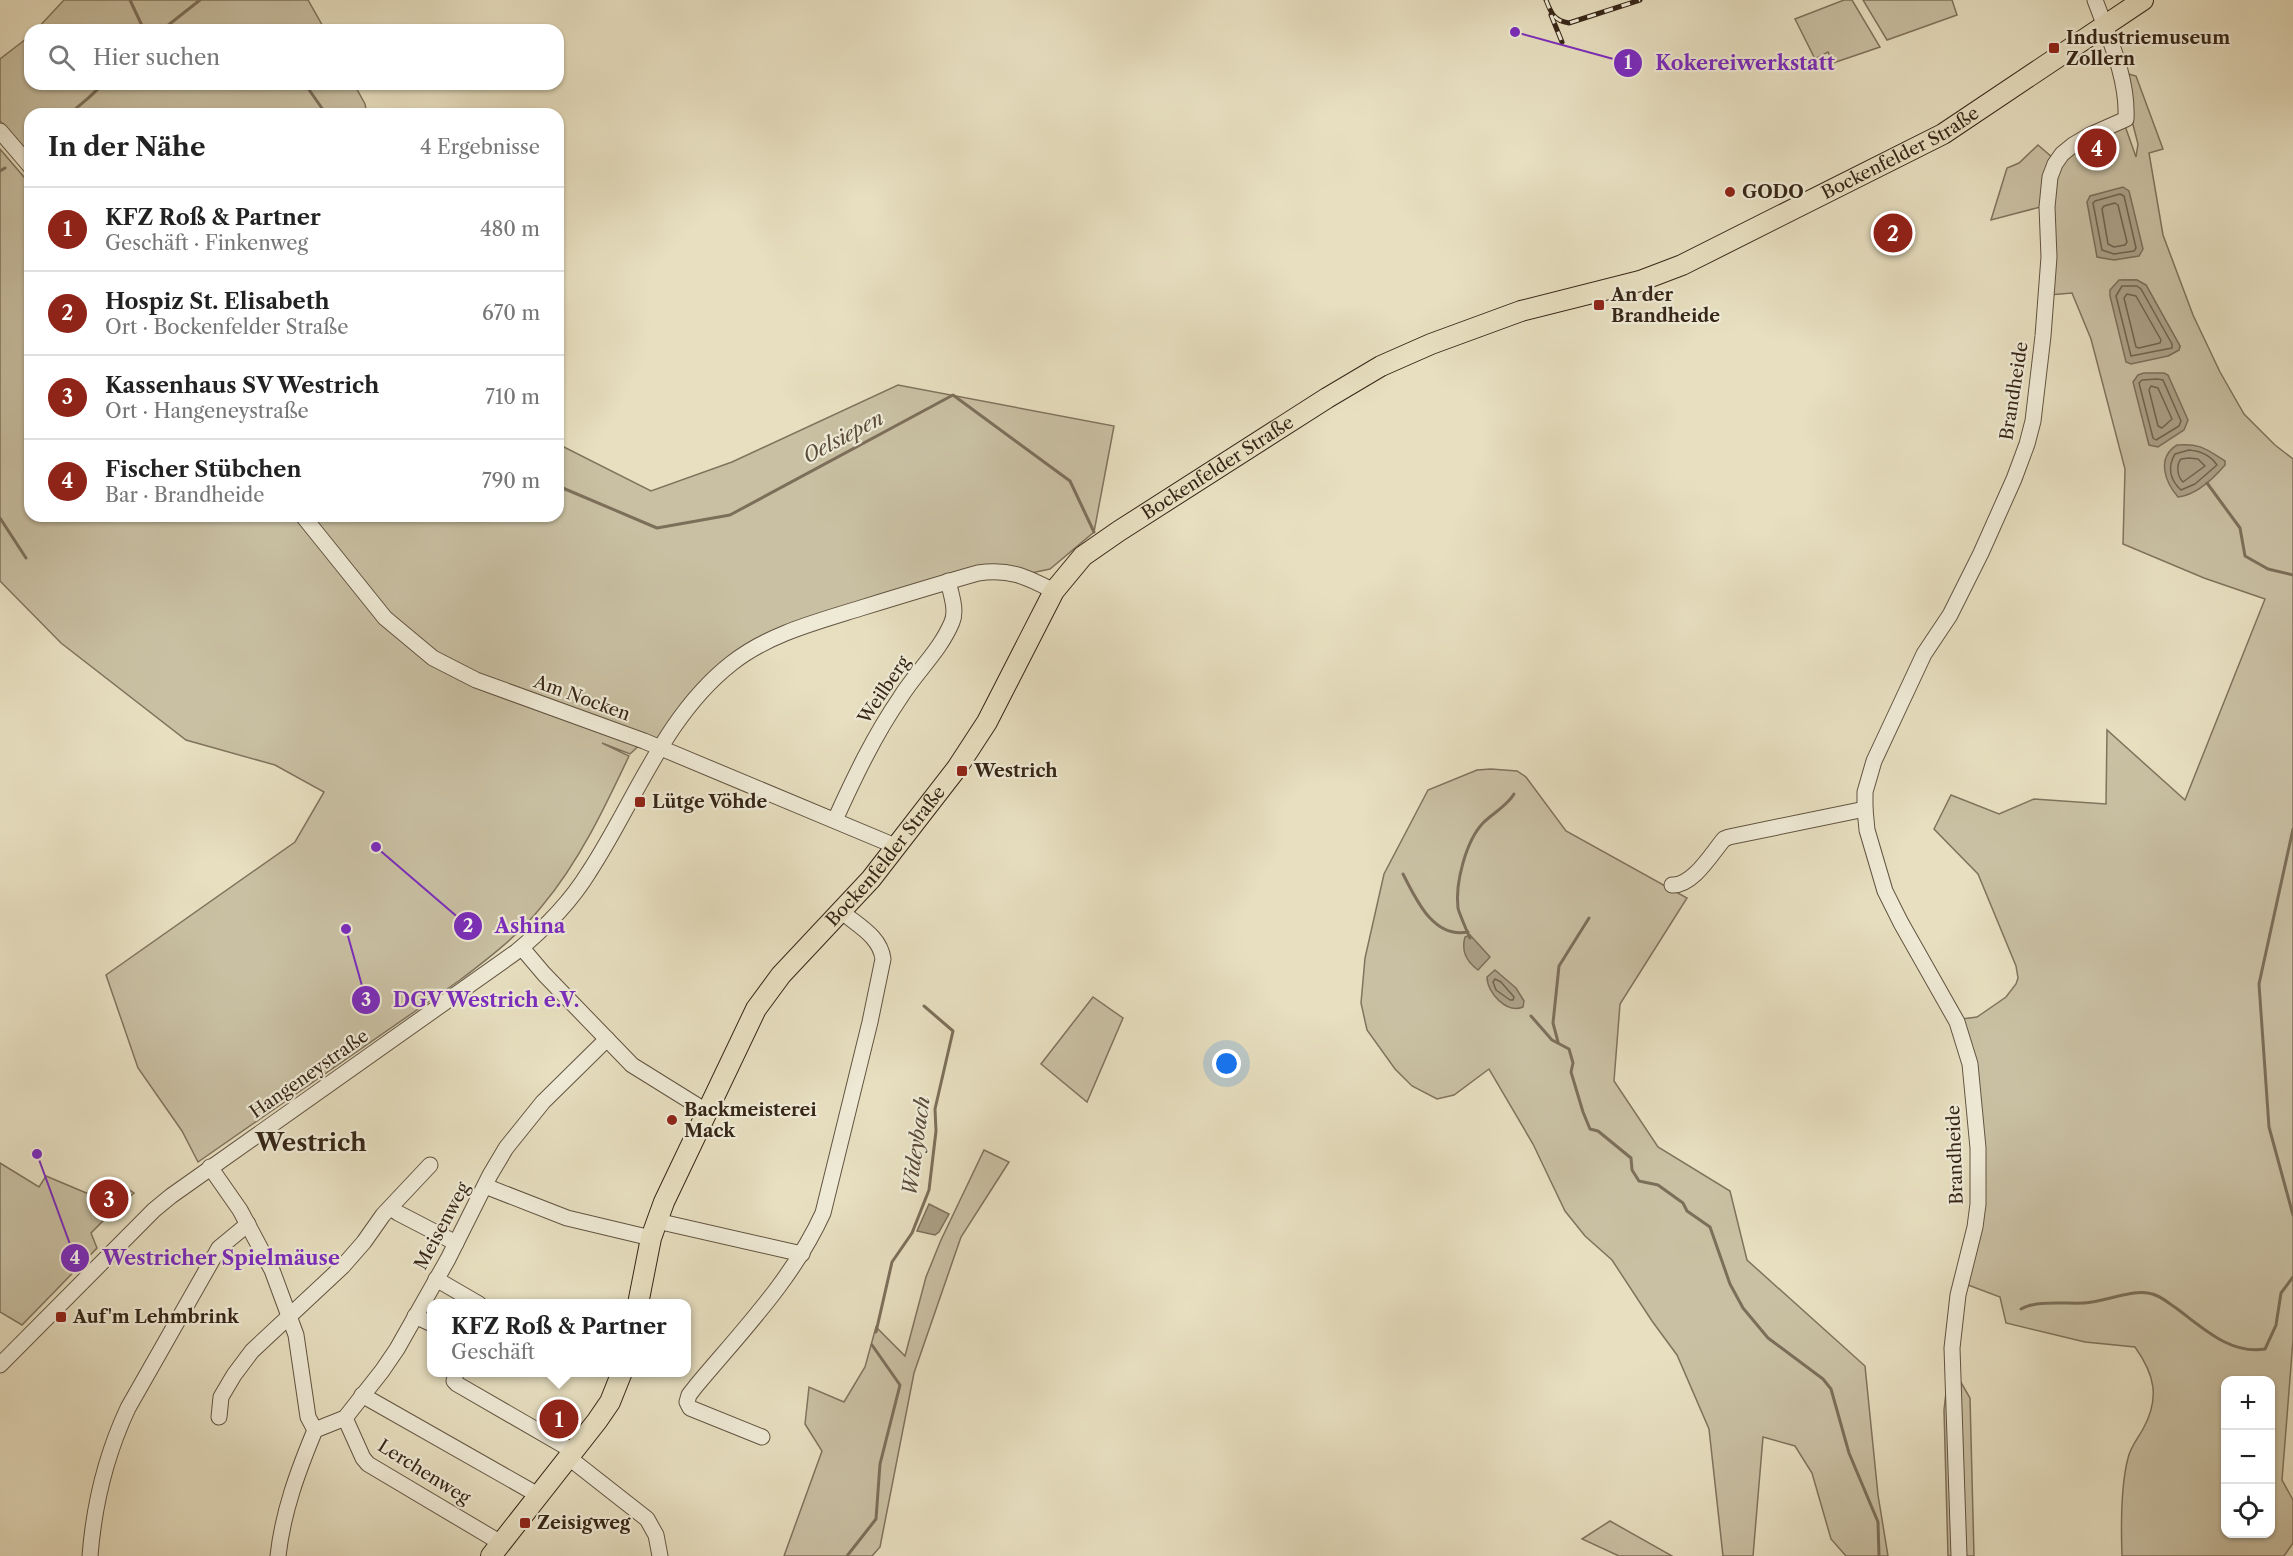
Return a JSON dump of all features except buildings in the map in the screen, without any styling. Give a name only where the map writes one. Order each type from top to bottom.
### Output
[{"type":"main road","name":"Bockenfelder Straße","points":[[639,1299],[654,1229],[706,1111],[764,995],[896,849],[978,737],[1054,591],[1083,556],[1327,398],[1381,366],[1431,344],[1521,312],[1640,281],[1682,265],[1943,134],[2143,0]]},
{"type":"main road","points":[[496,1549],[610,1402],[620,1377]]},
{"type":"street","points":[[2095,0],[2104,26]]},
{"type":"street","name":"Brandheide","points":[[1959,1556],[1952,1348],[1958,1295],[1975,1227],[1978,1204],[1978,1148],[1970,1064],[1958,1022],[1900,923],[1885,891],[1870,846],[1864,809],[1867,783],[1874,761],[1924,654],[1950,615],[1981,553],[2027,444],[2033,421],[2043,336],[2049,257],[2047,207],[2050,177],[2061,154],[2090,135],[2126,119],[2127,102],[2121,74],[2104,26]]},
{"type":"street","points":[[0,131],[24,159]]},
{"type":"street","name":"Am Nocken","points":[[308,522],[385,618],[433,658],[476,680],[661,748],[835,820],[888,843],[896,849]]},
{"type":"street","points":[[706,1111],[632,1065],[522,948],[562,909],[589,873],[679,718],[700,692],[731,663],[754,648],[793,629],[978,573],[995,570],[1022,575],[1054,591]]},
{"type":"street","name":"Weilberg","points":[[835,820],[882,725],[939,645],[952,622],[954,613],[948,582]]},
{"type":"street","points":[[1672,885],[1679,885],[1693,875],[1724,839],[1729,837],[1864,809]]},
{"type":"street","points":[[762,1437],[690,1408],[687,1402],[696,1386],[778,1288],[802,1254],[823,1213],[870,1022],[883,959],[882,951],[876,940],[841,911]]},
{"type":"street","name":"Hangeneystraße","points":[[0,1365],[154,1210],[210,1167],[522,948]]},
{"type":"street","name":"Meisenweg","points":[[345,1418],[397,1349],[506,1148],[537,1109],[607,1039]]},
{"type":"street","points":[[219,1417],[221,1397],[243,1363],[264,1338],[290,1317],[343,1266],[430,1165]]},
{"type":"street","points":[[210,1167],[248,1224],[272,1270],[296,1335],[308,1417],[315,1430]]},
{"type":"street","points":[[484,1186],[567,1218],[654,1229],[802,1254]]},
{"type":"street","points":[[391,1208],[456,1243]]},
{"type":"street","points":[[90,1556],[97,1502],[115,1435],[219,1248],[248,1224]]},
{"type":"street","points":[[436,1279],[470,1299]]},
{"type":"street","points":[[415,1316],[427,1322]]},
{"type":"street","points":[[455,1377],[454,1381],[457,1384],[571,1454],[647,1519],[656,1535],[660,1556]]},
{"type":"street","points":[[362,1395],[538,1495]]},
{"type":"street","points":[[278,1556],[285,1511],[293,1484],[315,1430],[345,1418]]},
{"type":"street","name":"Lerchenweg","points":[[345,1418],[368,1464],[496,1549]]},
{"type":"shaded area","points":[[64,0],[308,0],[322,24],[42,24]]},
{"type":"shaded area","points":[[1844,0],[1852,0],[1880,47],[1833,63],[1828,52],[1815,59],[1795,19]]},
{"type":"shaded area","points":[[1863,0],[1952,0],[1957,15],[1887,40]]},
{"type":"shaded area","points":[[24,41],[24,90],[357,90],[366,108],[24,108],[24,149],[0,121],[0,59]]},
{"type":"shaded area","points":[[2125,73],[2136,76],[2163,149],[2149,153],[2163,235],[2193,315],[2220,372],[2244,414],[2275,445],[2293,459],[2293,1340],[2282,1480],[2293,1500],[2293,1543],[2284,1556],[2122,1556],[2122,1507],[2128,1458],[2152,1407],[2151,1377],[2142,1357],[2135,1347],[2085,1342],[2006,1323],[2000,1297],[1968,1285],[1973,1250],[1979,1229],[1962,1019],[1977,1017],[2006,997],[2018,978],[2016,966],[1978,874],[1934,829],[1951,795],[1999,814],[2034,799],[2106,804],[2107,730],[2185,800],[2265,599],[2204,578],[2123,544],[2125,469],[2091,339],[2072,293],[2049,295],[2052,175],[2069,152],[2124,123],[2136,157],[2138,144],[2130,113]],"holes":[[[2122,280],[2137,280],[2146,285],[2180,346],[2179,350],[2168,356]]]},
{"type":"shaded area","points":[[2038,145],[2053,158],[2044,206],[1991,220],[2007,168],[2019,163]]},
{"type":"shaded area","points":[[0,149],[24,177],[24,522],[564,522],[564,447],[651,491],[732,462],[898,385],[1114,426],[1094,532],[1050,569],[1022,575],[995,570],[831,617],[731,663],[661,748],[644,741],[630,754],[602,743],[629,756],[601,814],[568,871],[524,927],[460,980],[198,1162],[182,1131],[138,1068],[106,975],[295,842],[324,792],[275,765],[186,740],[61,643],[0,581]]},
{"type":"shaded area","points":[[1477,770],[1517,771],[1526,777],[1566,831],[1687,898],[1620,1004],[1614,1081],[1658,1147],[1730,1191],[1747,1260],[1865,1366],[1878,1495],[1888,1556],[1846,1556],[1831,1539],[1812,1473],[1795,1446],[1763,1437],[1753,1556],[1723,1556],[1709,1429],[1677,1355],[1612,1260],[1585,1236],[1565,1211],[1533,1144],[1489,1069],[1454,1095],[1437,1099],[1412,1086],[1395,1069],[1367,1030],[1361,1003],[1365,958],[1384,874],[1428,790]]},
{"type":"shaded area","points":[[1093,997],[1123,1018],[1087,1102],[1041,1064]]},
{"type":"shaded area","points":[[984,1150],[1009,1162],[961,1237],[914,1373],[880,1547],[872,1556],[784,1556],[822,1451],[805,1424],[809,1387],[844,1402],[865,1367],[876,1327],[905,1356],[926,1277]]},
{"type":"shaded area","points":[[0,1163],[39,1187],[46,1176],[103,1200],[119,1183],[134,1193],[91,1233],[97,1248],[22,1325],[0,1312]]},
{"type":"shaded area","points":[[1949,1367],[1970,1398],[1974,1556],[1948,1556],[1944,1410]]},
{"type":"shaded area","points":[[1610,1521],[1672,1556],[1619,1556],[1582,1539]]},
{"type":"water","points":[[2123,187],[2129,191],[2143,249],[2139,256],[2114,260],[2097,257],[2087,202],[2090,196]]},
{"type":"water","points":[[2119,280],[2137,280],[2146,285],[2180,346],[2179,350],[2168,356],[2131,364],[2126,362],[2110,296],[2110,290]]},
{"type":"water","points":[[2144,373],[2168,375],[2188,420],[2184,430],[2158,447],[2149,445],[2133,382],[2138,375]]},
{"type":"water","points":[[2177,445],[2202,448],[2225,461],[2225,465],[2204,486],[2185,496],[2178,497],[2169,484],[2165,470],[2166,457]]},
{"type":"water","points":[[1470,935],[1490,957],[1478,970],[1468,960],[1464,951],[1465,937]]},
{"type":"water","points":[[1495,970],[1516,988],[1524,1001],[1523,1007],[1511,1008],[1494,995],[1487,977]]},
{"type":"water","points":[[929,1204],[949,1214],[935,1235],[917,1231]]},
{"type":"waterway","points":[[130,0],[141,24]]},
{"type":"waterway","points":[[170,24],[200,0]]},
{"type":"waterway","points":[[77,108],[97,90]]},
{"type":"waterway","name":"Oelsiepen","points":[[309,90],[322,108]]},
{"type":"waterway","points":[[0,171],[5,168]]},
{"type":"waterway","name":"Oelsiepen","points":[[564,489],[657,528],[730,515],[953,395],[1070,481],[1094,532]]},
{"type":"waterway","points":[[2207,483],[2240,528],[2245,556],[2268,569],[2293,575]]},
{"type":"waterway","points":[[0,518],[26,558]]},
{"type":"waterway","points":[[1470,938],[1458,908],[1458,887],[1463,863],[1477,831],[1514,794]]},
{"type":"waterway","points":[[2293,829],[2259,984],[2269,1127],[2293,1215]]},
{"type":"waterway","points":[[1403,874],[1420,905],[1435,923],[1456,933],[1468,932]]},
{"type":"waterway","points":[[1558,1042],[1553,1023],[1559,966],[1589,918]]},
{"type":"waterway","name":"Wideybach","points":[[876,1332],[892,1262],[912,1233],[929,1190],[936,1131],[935,1109],[953,1031],[924,1006]]},
{"type":"waterway","points":[[1531,1016],[1552,1040],[1569,1049],[1573,1063],[1571,1072],[1590,1129],[1598,1131],[1631,1158],[1632,1170],[1639,1181],[1658,1185],[1683,1203],[1687,1211],[1710,1227],[1730,1284],[1743,1308],[1768,1338],[1823,1379],[1831,1389],[1849,1453],[1878,1522],[1879,1556]]},
{"type":"waterway","points":[[2021,1309],[2035,1304],[2084,1303],[2133,1293],[2148,1293],[2162,1299],[2228,1344],[2252,1350],[2265,1349],[2276,1325],[2281,1293],[2293,1277]]},
{"type":"waterway","name":"Wideybach","points":[[847,1556],[876,1519],[880,1464],[900,1385],[872,1345]]},
{"type":"railway","points":[[1546,0],[1554,16],[1569,23],[1640,0]]},
{"type":"railway","points":[[1551,15],[1562,42]]},
{"type":"place","name":"Kokereiwerkstatt","points":[[1515,32]]},
{"type":"place","name":"Industriemuseum Zollern","points":[[2054,48]]},
{"type":"place","name":"Fischer Stübchen","points":[[2097,148]]},
{"type":"place","name":"GODO","points":[[1730,192]]},
{"type":"place","name":"Hospiz St. Elisabeth","points":[[1893,233]]},
{"type":"place","name":"An der Brandheide","points":[[1599,305]]},
{"type":"place","name":"Westrich","points":[[962,771]]},
{"type":"place","name":"Lütge Vöhde","points":[[640,802]]},
{"type":"place","name":"Ashina","points":[[376,847]]},
{"type":"place","name":"DGV Westrich e.V.","points":[[346,929]]},
{"type":"place","name":"Backmeisterei Mack","points":[[672,1120]]},
{"type":"place","name":"Westricher Spielmäuse","points":[[37,1154]]},
{"type":"place","name":"Kassenhaus SV Westrich","points":[[109,1199]]},
{"type":"place","name":"Auf'm Lehmbrink","points":[[61,1317]]},
{"type":"place","name":"KFZ Roß & Partner","points":[[559,1419]]},
{"type":"place","name":"Zeisigweg","points":[[525,1523]]},
{"type":"district","name":"Westrich","points":[[311,1143]]}]
